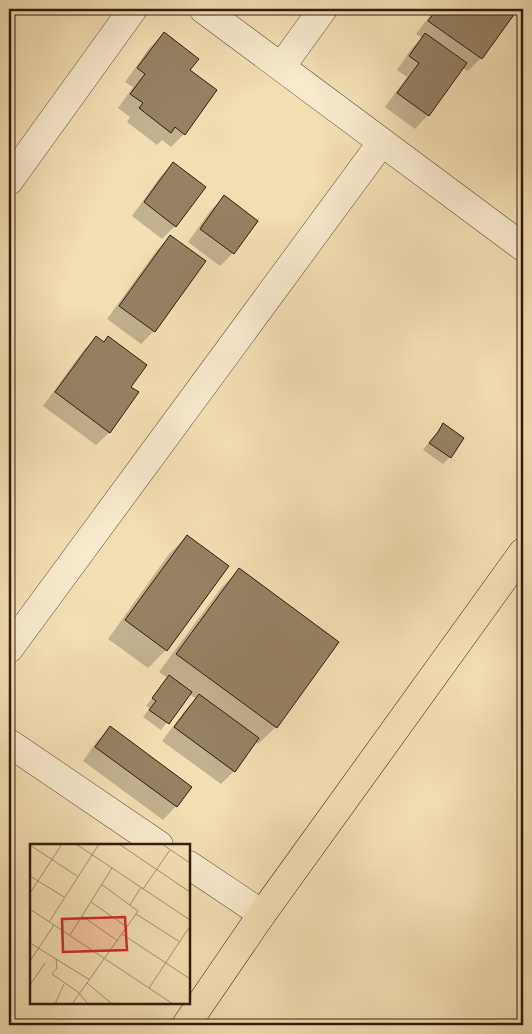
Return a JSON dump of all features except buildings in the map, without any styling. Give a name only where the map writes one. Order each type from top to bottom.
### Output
[{"type":"main road","points":[[186,1025],[262,914],[523,552]]},
{"type":"street","points":[[9,181],[133,9]]},
{"type":"street","points":[[203,9],[523,247]]},
{"type":"street","points":[[281,67],[323,9]]},
{"type":"street","points":[[9,648],[382,142]]},
{"type":"street","points":[[9,742],[158,844]]},
{"type":"street","points":[[190,866],[262,914]]}]
